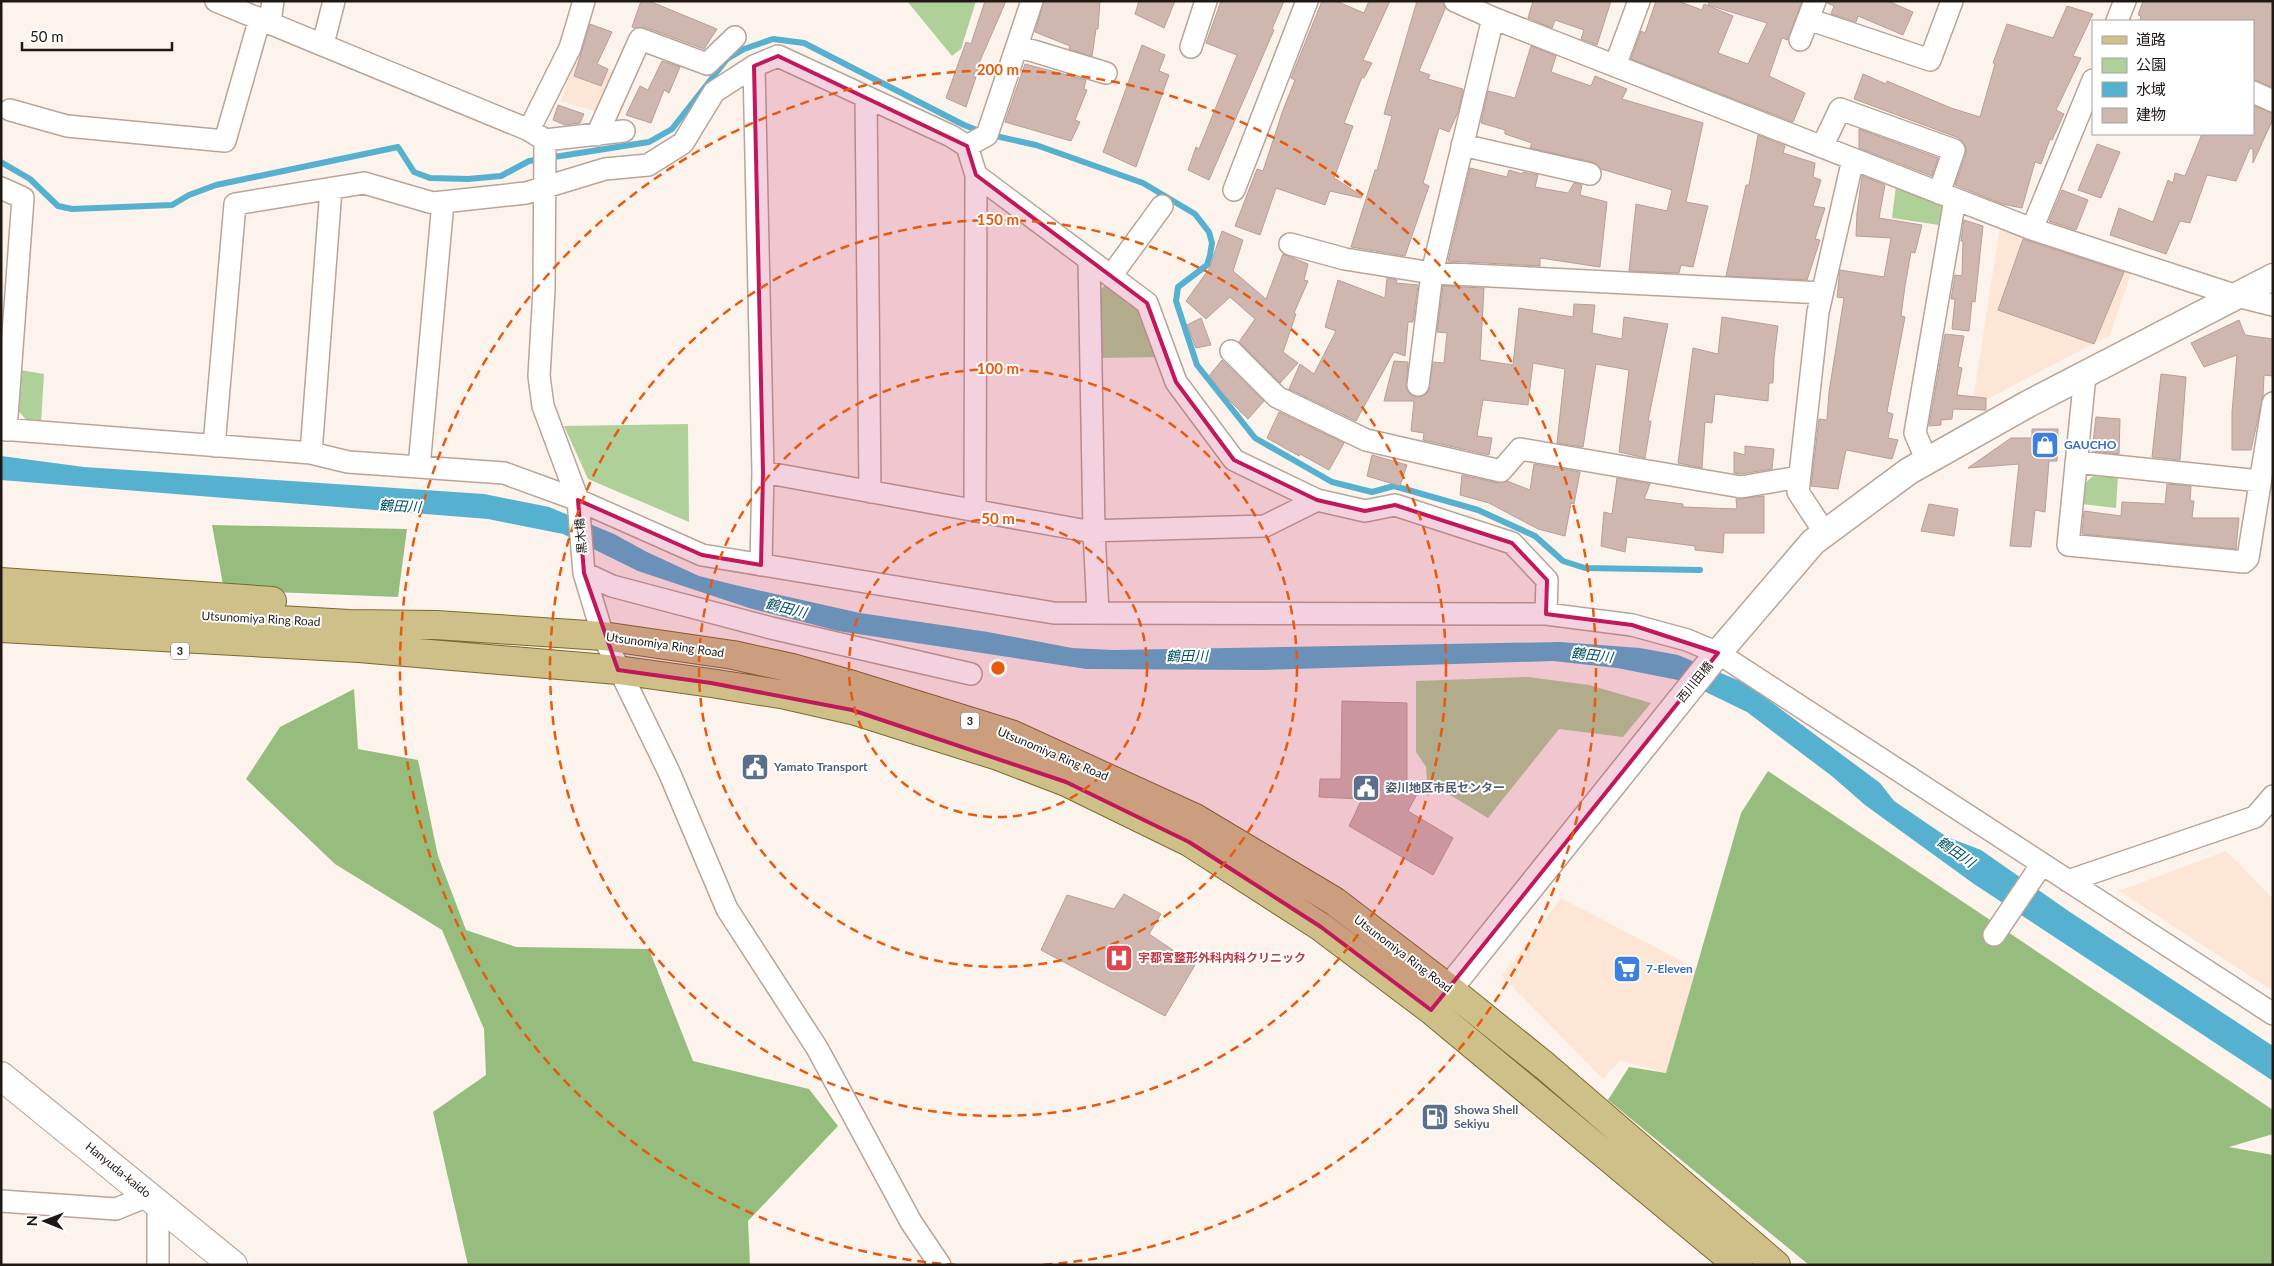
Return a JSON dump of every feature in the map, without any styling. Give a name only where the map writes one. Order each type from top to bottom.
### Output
[{"type":"main road","name":"3","points":[[1,582],[288,602],[354,636]]},
{"type":"main road","name":"Utsunomiya Ring Road","points":[[1,604],[354,636],[712,683],[852,710],[980,750],[1066,782],[1188,842],[1321,927],[1432,1010],[1738,1265]]},
{"type":"main road","name":"Utsunomiya Ring Road","points":[[1,628],[354,636],[436,625],[603,636],[732,655],[792,668],[854,685],[1011,734],[1195,818],[1334,901],[1448,988],[1545,1066],[1776,1265]]},
{"type":"main road","name":"3","points":[[1,643],[288,656],[354,636]]},
{"type":"main road","name":"Hanyuda-kaido","points":[[1,1076],[154,1198],[233,1265]]},
{"type":"street","points":[[216,1],[267,14],[324,44],[537,135],[597,135],[624,131]]},
{"type":"street","points":[[324,44],[334,1]]},
{"type":"street","points":[[537,135],[570,48],[584,1]]},
{"type":"street","points":[[967,146],[986,135],[1032,1]]},
{"type":"street","points":[[1191,47],[1206,1]]},
{"type":"street","points":[[1234,190],[1307,1]]},
{"type":"street","points":[[1454,1],[1493,18],[2032,229],[2237,296],[2273,305]]},
{"type":"street","points":[[1615,66],[1639,1]]},
{"type":"street","points":[[1800,40],[1812,10],[1930,60],[1952,1]]},
{"type":"street","points":[[2117,20],[2125,1]]},
{"type":"street","points":[[10,110],[66,126],[225,141],[267,14]]},
{"type":"street","points":[[1418,385],[1432,273],[1493,18]]},
{"type":"street","points":[[597,135],[640,39],[707,64],[735,37]]},
{"type":"street","points":[[1017,46],[1106,73]]},
{"type":"street","points":[[214,446],[235,204],[364,183],[434,203],[526,193],[605,169],[648,165],[683,143],[714,92],[754,66],[778,56],[951,136],[967,146],[976,175],[975,511]]},
{"type":"street","points":[[754,66],[763,472],[761,565]]},
{"type":"street","points":[[2032,229],[2092,82]]},
{"type":"street","points":[[2254,92],[2273,100]]},
{"type":"street","points":[[866,97],[870,492]]},
{"type":"street","points":[[1822,147],[1840,109],[1954,150],[1915,433],[1927,461]]},
{"type":"street","name":"黒木橋","points":[[537,135],[544,188],[544,290],[540,384],[543,406],[578,500],[584,573],[603,636],[669,772],[728,909],[817,1048],[911,1222],[940,1265]]},
{"type":"street","points":[[1462,145],[1590,174]]},
{"type":"street","points":[[1825,533],[1798,492],[1818,312],[1853,159]]},
{"type":"street","points":[[976,175],[1146,303],[1176,382],[1234,460],[1317,500],[1365,511],[1395,505],[1512,543],[1548,580],[1546,614]]},
{"type":"street","points":[[1,188],[23,198],[4,429],[311,453],[348,462],[504,473],[578,500],[702,555],[1054,613],[1546,614],[1632,625],[1687,640],[1718,653],[2038,869],[2068,881],[2273,1014]]},
{"type":"street","points":[[311,453],[331,189]]},
{"type":"street","points":[[419,467],[443,202]]},
{"type":"street","points":[[1111,276],[1162,206]]},
{"type":"street","points":[[1290,244],[1345,258],[1432,273],[1822,293]]},
{"type":"street","points":[[1089,260],[1094,531],[1098,612]]},
{"type":"street","name":"西川田橋","points":[[1432,1010],[1718,653],[1813,542],[1909,471],[2085,375],[2273,277]]},
{"type":"street","points":[[1231,351],[1277,397],[1366,440],[1501,471],[1520,449],[1741,488],[1800,477]]},
{"type":"street","points":[[2085,375],[2068,545],[2244,562],[2248,558],[2273,403]]},
{"type":"street","points":[[2076,462],[2260,481]]},
{"type":"street","points":[[763,472],[1094,531],[1265,526],[1317,500]]},
{"type":"street","points":[[584,573],[612,586],[771,628],[971,674]]},
{"type":"street","points":[[2068,881],[2255,817],[2273,796]]},
{"type":"street","points":[[1998,930],[2038,869]]},
{"type":"street","points":[[1,1201],[116,1210],[154,1198],[158,1265]]},
{"type":"highlighted area","points":[[778,56],[967,146],[976,175],[1147,303],[1176,382],[1234,460],[1317,500],[1365,511],[1395,505],[1512,543],[1547,580],[1546,614],[1632,625],[1718,653],[1431,1010],[1321,927],[1189,842],[1066,782],[852,710],[711,683],[618,670],[584,573],[578,500],[702,555],[761,565],[763,472],[754,66]]},
{"type":"shaded area","points":[[576,56],[614,71],[598,112],[561,101]]},
{"type":"shaded area","points":[[2000,227],[2131,274],[2110,335],[1972,407]]},
{"type":"shaded area","points":[[2226,851],[2273,899],[2273,991],[2119,891]]},
{"type":"shaded area","points":[[1561,898],[1697,969],[1666,1073],[1620,1060],[1603,1079],[1502,976]]},
{"type":"green space","points":[[907,1],[976,1],[961,49],[952,56]]},
{"type":"green space","points":[[1896,185],[1937,198],[1943,208],[1939,225],[1892,218]]},
{"type":"green space","points":[[1108,283],[1145,307],[1163,357],[1097,358],[1096,293]]},
{"type":"green space","points":[[20,370],[44,374],[41,423],[28,422],[18,410]]},
{"type":"green space","points":[[688,424],[689,522],[588,479],[564,426]]},
{"type":"green space","points":[[2093,476],[2118,477],[2116,508],[2082,504],[2083,485]]},
{"type":"green space","points":[[212,525],[407,529],[398,597],[224,590]]},
{"type":"green space","points":[[1528,677],[1589,685],[1651,703],[1623,737],[1559,729],[1488,818],[1427,781],[1426,767],[1416,752],[1416,681]]},
{"type":"green space","points":[[354,689],[358,749],[418,760],[438,856],[466,930],[516,947],[649,949],[693,1061],[809,1089],[838,1126],[748,1221],[750,1265],[468,1265],[433,1112],[486,1075],[484,1029],[442,930],[335,864],[246,779],[280,727]]},
{"type":"green space","points":[[1768,771],[2273,1110],[2273,1134],[2229,1147],[2273,1155],[2273,1265],[1809,1265],[1608,1100],[1629,1067],[1666,1073],[1741,813]]},
{"type":"water","name":"鶴田川","points":[[1,456],[84,467],[484,494],[549,507],[614,534],[647,552],[699,576],[860,613],[988,632],[1072,648],[1113,650],[1560,642],[1640,648],[1678,655],[1747,684],[1880,783],[1894,801],[1947,837],[1981,850],[2067,910],[2273,1046],[2273,1081],[1974,884],[1865,805],[1833,777],[1747,712],[1683,681],[1617,668],[1553,661],[1261,670],[1086,669],[838,631],[749,608],[638,571],[563,534],[488,519],[1,480]]},
{"type":"building","points":[[641,1],[649,1],[717,29],[704,49],[644,27],[632,27]]},
{"type":"building","points":[[985,1],[1006,1],[973,77],[976,77],[966,107],[946,98],[966,42],[971,44]]},
{"type":"building","points":[[1044,1],[1100,1],[1098,29],[1096,29],[1092,56],[1069,49],[1070,46],[1035,32]]},
{"type":"building","points":[[1139,1],[1175,1],[1164,28],[1135,14]]},
{"type":"building","points":[[1221,1],[1284,1],[1272,29],[1274,30],[1209,180],[1188,170],[1196,147],[1199,149],[1237,55],[1206,43]]},
{"type":"building","points":[[1322,1],[1336,1],[1364,13],[1369,1],[1390,1],[1363,60],[1372,63],[1364,78],[1362,77],[1344,123],[1353,126],[1334,178],[1362,196],[1361,198],[1330,191],[1325,205],[1276,188],[1260,235],[1235,226],[1257,169],[1263,171],[1295,80],[1291,78]]},
{"type":"building","points":[[1417,1],[1443,1],[1445,9],[1419,71],[1430,75],[1428,79],[1463,89],[1458,112],[1449,132],[1439,128],[1423,183],[1429,186],[1405,256],[1351,247],[1375,170],[1377,170],[1392,116],[1384,114]]},
{"type":"building","points":[[1533,1],[1611,1],[1597,45],[1581,39],[1584,30],[1555,20],[1552,28],[1528,18]]},
{"type":"building","points":[[1656,1],[1678,1],[1702,10],[1704,4],[1733,16],[1718,53],[1748,64],[1767,23],[1708,5],[1709,1],[1802,1],[1788,40],[1782,38],[1769,76],[1805,93],[1793,122],[1631,59],[1641,31],[1645,33]]},
{"type":"building","points":[[1827,1],[1888,1],[1913,12],[1903,35],[1858,16],[1856,22],[1831,14],[1834,6],[1827,3]]},
{"type":"building","points":[[2143,1],[2273,1],[2273,87],[2254,80],[2254,20],[2140,20],[2141,16],[2138,15]]},
{"type":"building","points":[[2067,6],[2093,14],[2073,56],[2081,58],[2056,110],[2064,114],[2052,140],[2050,139],[2041,164],[2035,162],[2022,208],[2002,204],[1955,185],[1966,154],[1966,147],[1959,138],[1854,99],[1863,74],[1886,84],[1887,81],[1951,108],[1980,117],[1995,64],[1993,63],[2007,24],[2053,38]]},
{"type":"building","points":[[590,24],[612,32],[597,64],[608,69],[601,86],[574,76]]},
{"type":"building","points":[[1142,45],[1165,55],[1159,71],[1169,75],[1136,167],[1103,152]]},
{"type":"building","points":[[1531,46],[1556,56],[1551,72],[1591,86],[1595,76],[1627,89],[1622,99],[1703,123],[1686,202],[1708,206],[1693,267],[1681,265],[1679,273],[1629,271],[1636,204],[1667,211],[1672,190],[1601,169],[1593,162],[1530,148],[1532,143],[1505,134],[1505,130],[1481,123],[1488,91],[1515,98]]},
{"type":"building","points":[[662,61],[680,67],[669,93],[664,90],[651,123],[626,115],[640,86],[648,90]]},
{"type":"building","points":[[1025,64],[1086,80],[1084,89],[1087,90],[1075,120],[1080,122],[1071,141],[1005,122]]},
{"type":"building","points":[[558,105],[584,114],[580,123],[565,125],[553,120]]},
{"type":"building","points":[[2254,106],[2273,113],[2273,119],[2253,163],[2253,149],[2250,148],[2236,181],[2207,175],[2190,223],[2180,221],[2166,254],[2110,235],[2119,208],[2153,222],[2168,180],[2173,183],[2175,173],[2185,176],[2202,135],[2254,135]]},
{"type":"building","points":[[1859,129],[1938,158],[1932,176],[1859,148]]},
{"type":"building","points":[[1758,135],[1785,146],[1783,153],[1815,163],[1813,177],[1821,180],[1813,206],[1825,208],[1815,239],[1820,240],[1807,280],[1726,276],[1746,185],[1749,185]]},
{"type":"building","points":[[2097,144],[2120,152],[2101,198],[2078,190]]},
{"type":"building","points":[[1470,168],[1507,177],[1509,170],[1522,174],[1523,172],[1538,175],[1535,187],[1568,193],[1574,183],[1582,185],[1580,195],[1607,202],[1600,267],[1540,258],[1540,266],[1448,261]]},
{"type":"building","points":[[1862,176],[1885,185],[1879,218],[1922,225],[1915,253],[1911,252],[1901,316],[1905,317],[1887,412],[1893,414],[1888,438],[1898,440],[1892,459],[1846,450],[1838,489],[1811,486],[1819,419],[1827,420],[1829,392],[1844,298],[1837,297],[1840,270],[1884,277],[1891,238],[1856,236]]},
{"type":"building","points":[[2062,190],[2088,200],[2076,230],[2049,221]]},
{"type":"building","points":[[1964,220],[1983,226],[1975,302],[1972,301],[1969,331],[1952,329],[1955,299],[1951,299],[1955,275],[1962,276],[1963,241],[1961,241]]},
{"type":"building","points":[[1222,231],[1243,240],[1233,271],[1266,299],[1283,254],[1308,264],[1304,280],[1308,281],[1294,313],[1296,314],[1283,352],[1298,363],[1280,383],[1239,342],[1255,319],[1230,297],[1206,319],[1186,301],[1209,269]]},
{"type":"building","points":[[2023,239],[2124,272],[2094,344],[1998,310]]},
{"type":"building","points":[[1387,278],[1397,280],[1396,283],[1418,285],[1413,322],[1408,322],[1405,356],[1394,352],[1356,421],[1289,389],[1300,364],[1314,374],[1336,331],[1325,327],[1338,280],[1385,298]]},
{"type":"building","points":[[1443,286],[1484,288],[1480,360],[1513,365],[1519,308],[1573,317],[1574,304],[1595,305],[1592,333],[1622,339],[1624,317],[1668,324],[1648,421],[1651,421],[1645,458],[1619,452],[1629,370],[1596,364],[1583,447],[1557,443],[1565,369],[1533,363],[1528,405],[1483,400],[1477,436],[1492,438],[1489,455],[1423,440],[1424,433],[1411,431],[1414,401],[1384,401],[1394,361],[1408,362],[1406,389],[1411,395],[1417,397],[1423,396],[1428,392],[1433,362],[1444,363],[1447,333],[1437,332]]},
{"type":"building","points":[[1722,317],[1778,326],[1773,383],[1769,383],[1768,401],[1715,394],[1712,423],[1705,422],[1702,468],[1678,463],[1693,348],[1718,354]]},
{"type":"building","points":[[1201,318],[1211,345],[1196,348],[1187,325]]},
{"type":"building","points":[[2239,320],[2245,335],[2273,339],[2273,376],[2264,375],[2263,396],[2251,450],[2232,450],[2232,412],[2237,355],[2204,367],[2191,343]]},
{"type":"building","points":[[1945,334],[1964,336],[1958,367],[1962,368],[1957,395],[1986,398],[1986,410],[1953,409],[1952,419],[1941,420],[1941,425],[1929,426]]},
{"type":"building","points":[[1222,360],[1264,401],[1248,419],[1226,397],[1209,376]]},
{"type":"building","points":[[2161,374],[2186,377],[2180,460],[2152,457]]},
{"type":"building","points":[[1279,412],[1344,443],[1329,470],[1267,438]]},
{"type":"building","points":[[2096,417],[2120,419],[2119,454],[2092,451]]},
{"type":"building","points":[[2032,429],[2058,429],[2057,461],[2049,461],[2045,512],[2035,510],[2031,547],[2010,546],[2019,464],[1968,468],[2011,438],[2032,438]]},
{"type":"building","points":[[1745,446],[1774,449],[1772,469],[1741,474],[1734,473],[1734,452],[1745,455]]},
{"type":"building","points":[[1372,455],[1407,465],[1400,486],[1367,476]]},
{"type":"building","points":[[1534,464],[1580,472],[1574,504],[1571,503],[1565,536],[1538,529],[1489,503],[1460,495],[1462,475],[1498,483],[1507,481],[1530,490]]},
{"type":"building","points":[[1617,478],[1650,484],[1644,499],[1683,504],[1683,507],[1737,509],[1736,499],[1764,496],[1764,533],[1724,533],[1723,553],[1695,550],[1695,546],[1627,537],[1625,552],[1601,546],[1604,512],[1612,514]]},
{"type":"building","points":[[2167,484],[2191,486],[2190,501],[2194,501],[2192,518],[2239,518],[2236,549],[2082,534],[2084,511],[2121,516],[2122,502],[2165,504]]},
{"type":"building","points":[[1929,504],[1958,509],[1954,536],[1921,531]]},
{"type":"building","name":"姿川地区市民センター","points":[[1342,701],[1407,703],[1407,784],[1418,792],[1408,811],[1453,838],[1433,875],[1349,826],[1362,799],[1319,797],[1320,779],[1341,779]]},
{"type":"building","name":"宇都宮整形外科内科クリニック","points":[[1124,894],[1161,914],[1149,934],[1195,965],[1165,1016],[1041,950],[1067,895],[1114,909]]},
{"type":"waterway","points":[[1,162],[30,179],[58,206],[72,209],[172,205],[189,195],[216,185],[398,147],[414,172],[430,178],[468,179],[501,176],[529,161],[649,142],[672,129],[727,59],[744,49],[773,39],[804,43],[964,125],[982,132]]},
{"type":"waterway","points":[[991,135],[1036,145],[1143,183],[1195,214],[1209,232],[1212,243],[1210,255],[1207,265],[1178,287],[1176,301],[1197,365],[1255,438],[1332,482],[1372,492],[1394,486],[1478,510],[1535,536],[1563,561],[1585,568],[1700,570]]},
{"type":"place","name":"GAUCHO","points":[[2045,445]]},
{"type":"place","name":"Yamato Transport","points":[[755,767]]},
{"type":"place","name":"姿川地区市民センター","points":[[1366,788]]},
{"type":"place","name":"宇都宮整形外科内科クリニック","points":[[1119,958]]},
{"type":"place","name":"7-Eleven","points":[[1627,969]]},
{"type":"place","name":"Showa Shell Sekiyu","points":[[1435,1117]]}]
